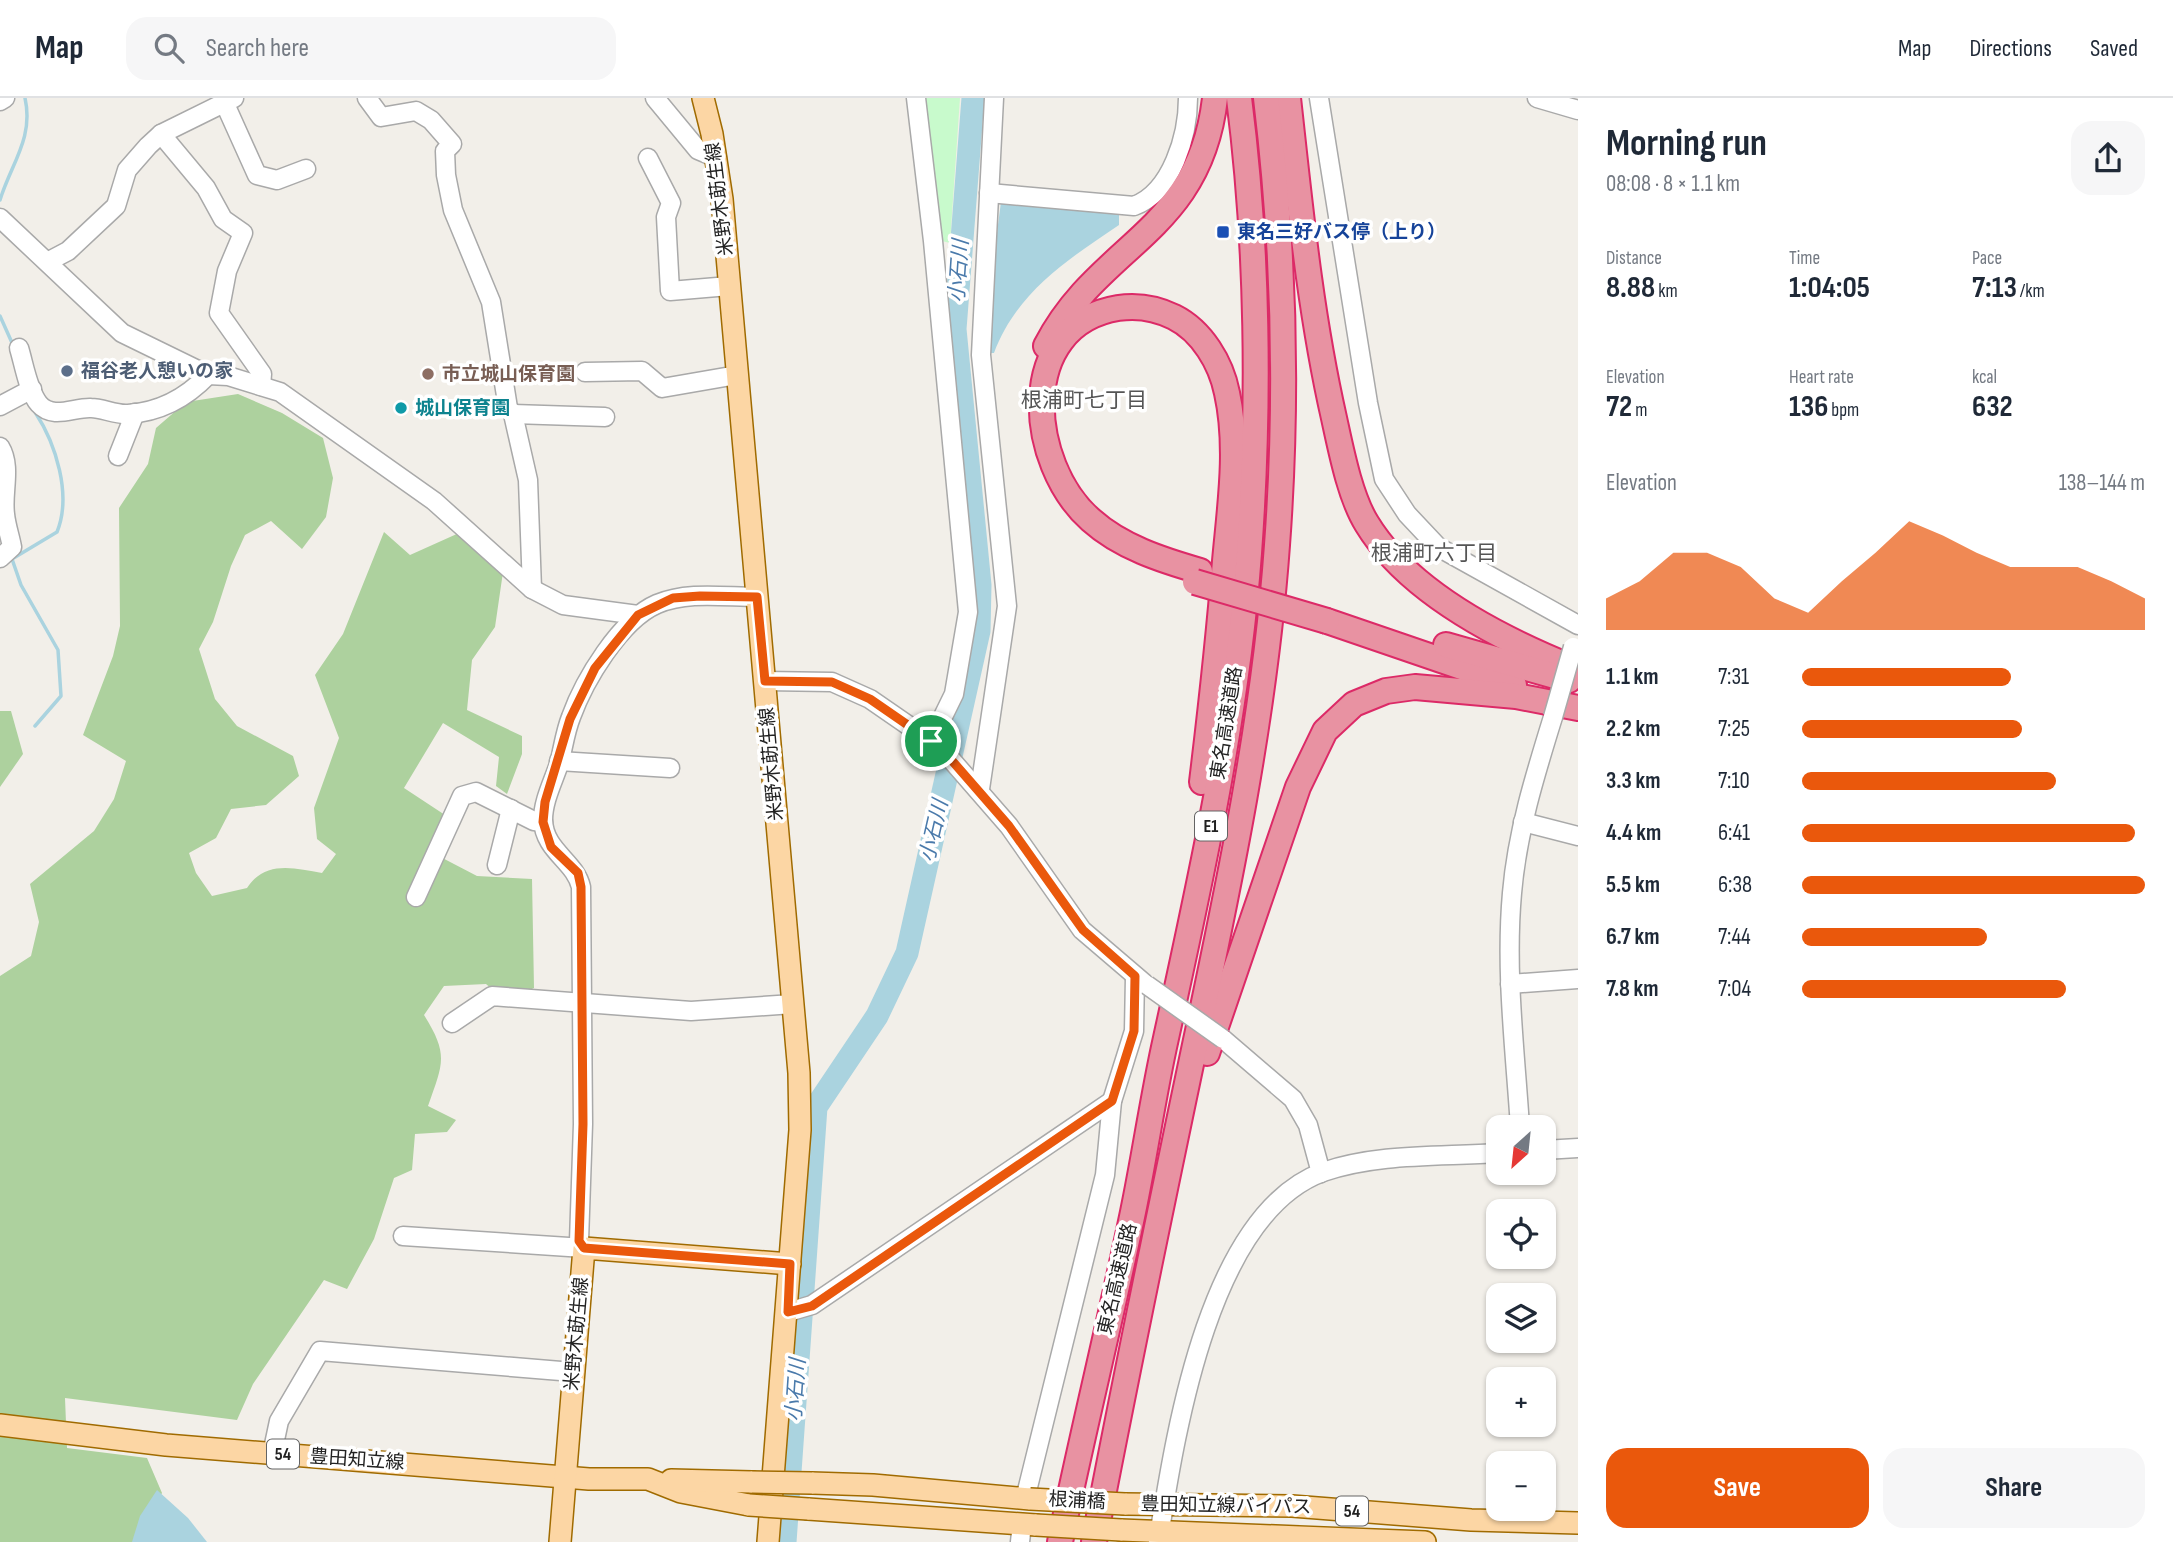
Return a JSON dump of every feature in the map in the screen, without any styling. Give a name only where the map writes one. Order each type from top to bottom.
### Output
[{"type":"highway","points":[[1215,98],[1208,143],[1184,191],[1162,219],[1074,303],[1046,345],[1031,388],[1030,416],[1033,448],[1052,492],[1082,528],[1122,555],[1329,615],[1578,682]]},
{"type":"highway","name":"東名高速道路","points":[[1060,1542],[1087,1410],[1134,1209],[1147,1128],[1208,843],[1236,674],[1249,554],[1253,338],[1250,220],[1239,98]]},
{"type":"highway","name":"東名高速道路","points":[[1094,1542],[1251,766],[1277,547],[1283,444],[1283,338],[1277,216],[1266,98]]},
{"type":"highway","points":[[1288,98],[1318,348],[1342,456],[1366,523],[1391,554],[1424,587],[1506,636],[1575,658]]},
{"type":"highway","points":[[1147,1128],[1195,840],[1215,678],[1233,440],[1227,392],[1220,372],[1208,348],[1192,329],[1161,311],[1135,307],[1107,310],[1090,317],[1065,339],[1048,371],[1041,408],[1049,461],[1057,478],[1080,510],[1111,536],[1197,577]]},
{"type":"highway","points":[[1329,615],[1578,707]]},
{"type":"highway","points":[[1175,1143],[1298,787],[1325,731],[1354,704],[1386,691],[1415,687],[1516,696],[1578,707]]},
{"type":"main road","name":"米野木莇生線","points":[[709,100],[717,158],[765,681],[800,1104],[790,1264],[790,1312],[768,1542]]},
{"type":"main road","name":"米野木莇生線","points":[[560,1542],[584,1248]]},
{"type":"main road","points":[[584,1248],[790,1264]]},
{"type":"main road","name":"豊田知立線","points":[[0,1425],[166,1445],[590,1479],[873,1485],[1027,1499]]},
{"type":"main road","name":"豊田知立線","points":[[648,1479],[681,1492],[749,1505],[1026,1530]]},
{"type":"main road","name":"根浦橋","points":[[1027,1499],[1125,1504]]},
{"type":"main road","name":"豊田知立線バイパス","points":[[1125,1504],[1292,1506],[1471,1520],[1578,1523]]},
{"type":"main road","name":"根浦橋","points":[[1026,1530],[1121,1530],[1159,1537]]},
{"type":"main road","name":"豊田知立線バイパス","points":[[1159,1537],[1426,1542]]},
{"type":"street","points":[[0,101],[5,98]]},
{"type":"street","points":[[367,98],[381,117],[416,111],[431,120],[452,144],[446,151],[446,174],[453,209],[491,302],[509,408],[513,414],[528,480],[532,589]]},
{"type":"street","points":[[656,98],[698,149],[717,158]]},
{"type":"street","points":[[916,98],[933,241],[968,612],[954,694],[936,745]]},
{"type":"street","points":[[980,789],[1007,606],[981,355],[994,98]]},
{"type":"street","points":[[989,193],[1134,206],[1143,202],[1164,178],[1175,159],[1188,117],[1188,98]]},
{"type":"street","points":[[1319,98],[1368,403],[1384,478],[1407,514],[1438,547],[1578,627],[1575,658],[1553,718],[1523,822],[1512,891],[1510,984],[1519,1115]]},
{"type":"street","points":[[1537,98],[1578,110]]},
{"type":"street","points":[[49,261],[68,251],[116,206],[127,170],[161,134],[230,101],[257,175],[277,180],[306,169]]},
{"type":"street","points":[[161,134],[206,188],[223,219],[243,233],[227,271],[219,313],[262,374],[261,386]]},
{"type":"street","points":[[648,158],[671,203],[666,217],[670,291],[729,286]]},
{"type":"street","points":[[0,218],[122,332],[208,375],[228,376],[279,392],[434,500],[532,589],[563,605],[638,615]]},
{"type":"street","points":[[19,348],[40,406],[54,412],[91,408],[115,413],[135,413],[168,406],[195,389],[208,375]]},
{"type":"street","points":[[585,372],[642,371],[662,388],[737,374]]},
{"type":"street","points":[[0,406],[32,389]]},
{"type":"street","points":[[118,456],[135,413]]},
{"type":"street","points":[[513,414],[605,417]]},
{"type":"street","points":[[0,447],[4,454],[6,480],[4,513],[12,547],[0,558]]},
{"type":"street","points":[[584,1248],[579,1241],[583,1124],[581,887],[578,873],[551,847],[543,822],[545,802],[570,719],[582,691],[595,668],[638,615],[673,598],[757,597]]},
{"type":"street","points":[[765,681],[832,682],[870,699],[936,745],[980,789],[1083,930],[1141,980],[1223,1039],[1293,1099],[1308,1125],[1321,1173]]},
{"type":"street","points":[[559,761],[670,768]]},
{"type":"street","points":[[416,897],[462,796],[476,792],[543,822]]},
{"type":"street","points":[[497,865],[511,809]]},
{"type":"street","points":[[1523,822],[1578,836]]},
{"type":"street","points":[[1510,984],[1578,979]]},
{"type":"street","points":[[1027,1499],[1105,1175],[1112,1101],[1134,1031],[1141,980]]},
{"type":"street","points":[[452,1023],[492,996],[691,1011],[793,1004]]},
{"type":"street","points":[[790,1312],[812,1306],[1112,1101]]},
{"type":"street","points":[[1556,1149],[1578,1147]]},
{"type":"street","points":[[1159,1537],[1176,1431],[1190,1381],[1240,1248],[1258,1221],[1278,1199],[1297,1185],[1321,1173],[1356,1163],[1486,1154]]},
{"type":"street","points":[[403,1236],[584,1248]]},
{"type":"street","points":[[272,1454],[279,1420],[320,1351],[573,1372]]},
{"type":"green space","points":[[920,98],[960,98],[950,243],[938,240]]},
{"type":"green space","points":[[238,394],[282,413],[323,438],[333,478],[326,517],[302,549],[271,521],[245,535],[231,566],[213,622],[199,649],[215,699],[237,726],[293,756],[299,776],[266,805],[231,809],[216,838],[189,853],[196,873],[212,896],[247,888],[262,873],[271,870],[291,868],[322,873],[336,854],[317,839],[314,808],[339,738],[315,675],[343,634],[384,532],[410,555],[459,533],[503,572],[495,627],[472,660],[467,710],[522,736],[522,754],[507,794],[496,786],[499,757],[443,723],[404,788],[445,815],[429,851],[477,876],[532,879],[534,988],[506,1001],[486,984],[444,986],[424,1015],[437,1040],[441,1059],[428,1106],[456,1120],[447,1132],[415,1134],[412,1170],[394,1178],[374,1239],[347,1289],[324,1280],[253,1384],[237,1420],[65,1398],[67,1448],[147,1458],[162,1493],[134,1542],[0,1542],[0,976],[31,956],[39,922],[30,884],[94,831],[114,799],[126,761],[83,735],[113,656],[120,626],[119,508],[148,464],[156,428],[186,402]]},
{"type":"green space","points":[[0,711],[11,711],[23,754],[0,787]]},
{"type":"water","points":[[1001,202],[1119,213],[1119,225],[1046,279],[1016,312],[994,353],[989,353],[990,286]]},
{"type":"water","points":[[157,1490],[188,1518],[207,1542],[132,1542],[140,1516]]},
{"type":"waterway","points":[[0,200],[24,138],[27,112],[25,98]]},
{"type":"waterway","name":"小石川","points":[[785,1542],[816,1107],[877,1016],[907,953],[979,631],[980,585],[955,329],[973,98]]},
{"type":"waterway","points":[[0,316],[13,345]]},
{"type":"waterway","points":[[35,412],[43,425],[60,470],[63,502],[57,532],[12,559],[21,585],[58,650],[61,696],[35,726]]},
{"type":"place","name":"東名三好バス停（上り）","points":[[1223,232]]},
{"type":"place","name":"福谷老人憩いの家","points":[[67,371]]},
{"type":"place","name":"市立城山保育園","points":[[428,374]]},
{"type":"place","name":"城山保育園","points":[[401,408]]},
{"type":"district","name":"根浦町七丁目","points":[[1084,400]]},
{"type":"district","name":"根浦町六丁目","points":[[1434,553]]},
{"type":"route","points":[[757,597],[765,681],[804,679],[832,682],[870,699],[931,741],[980,789],[1083,930],[1135,976],[1134,1031],[1112,1101],[812,1306],[793,1312],[788,1312],[790,1264],[584,1248],[579,1241],[583,1124],[581,887],[578,873],[551,847],[543,822],[545,802],[570,719],[595,668],[638,615],[653,606],[673,598],[757,597]]}]
